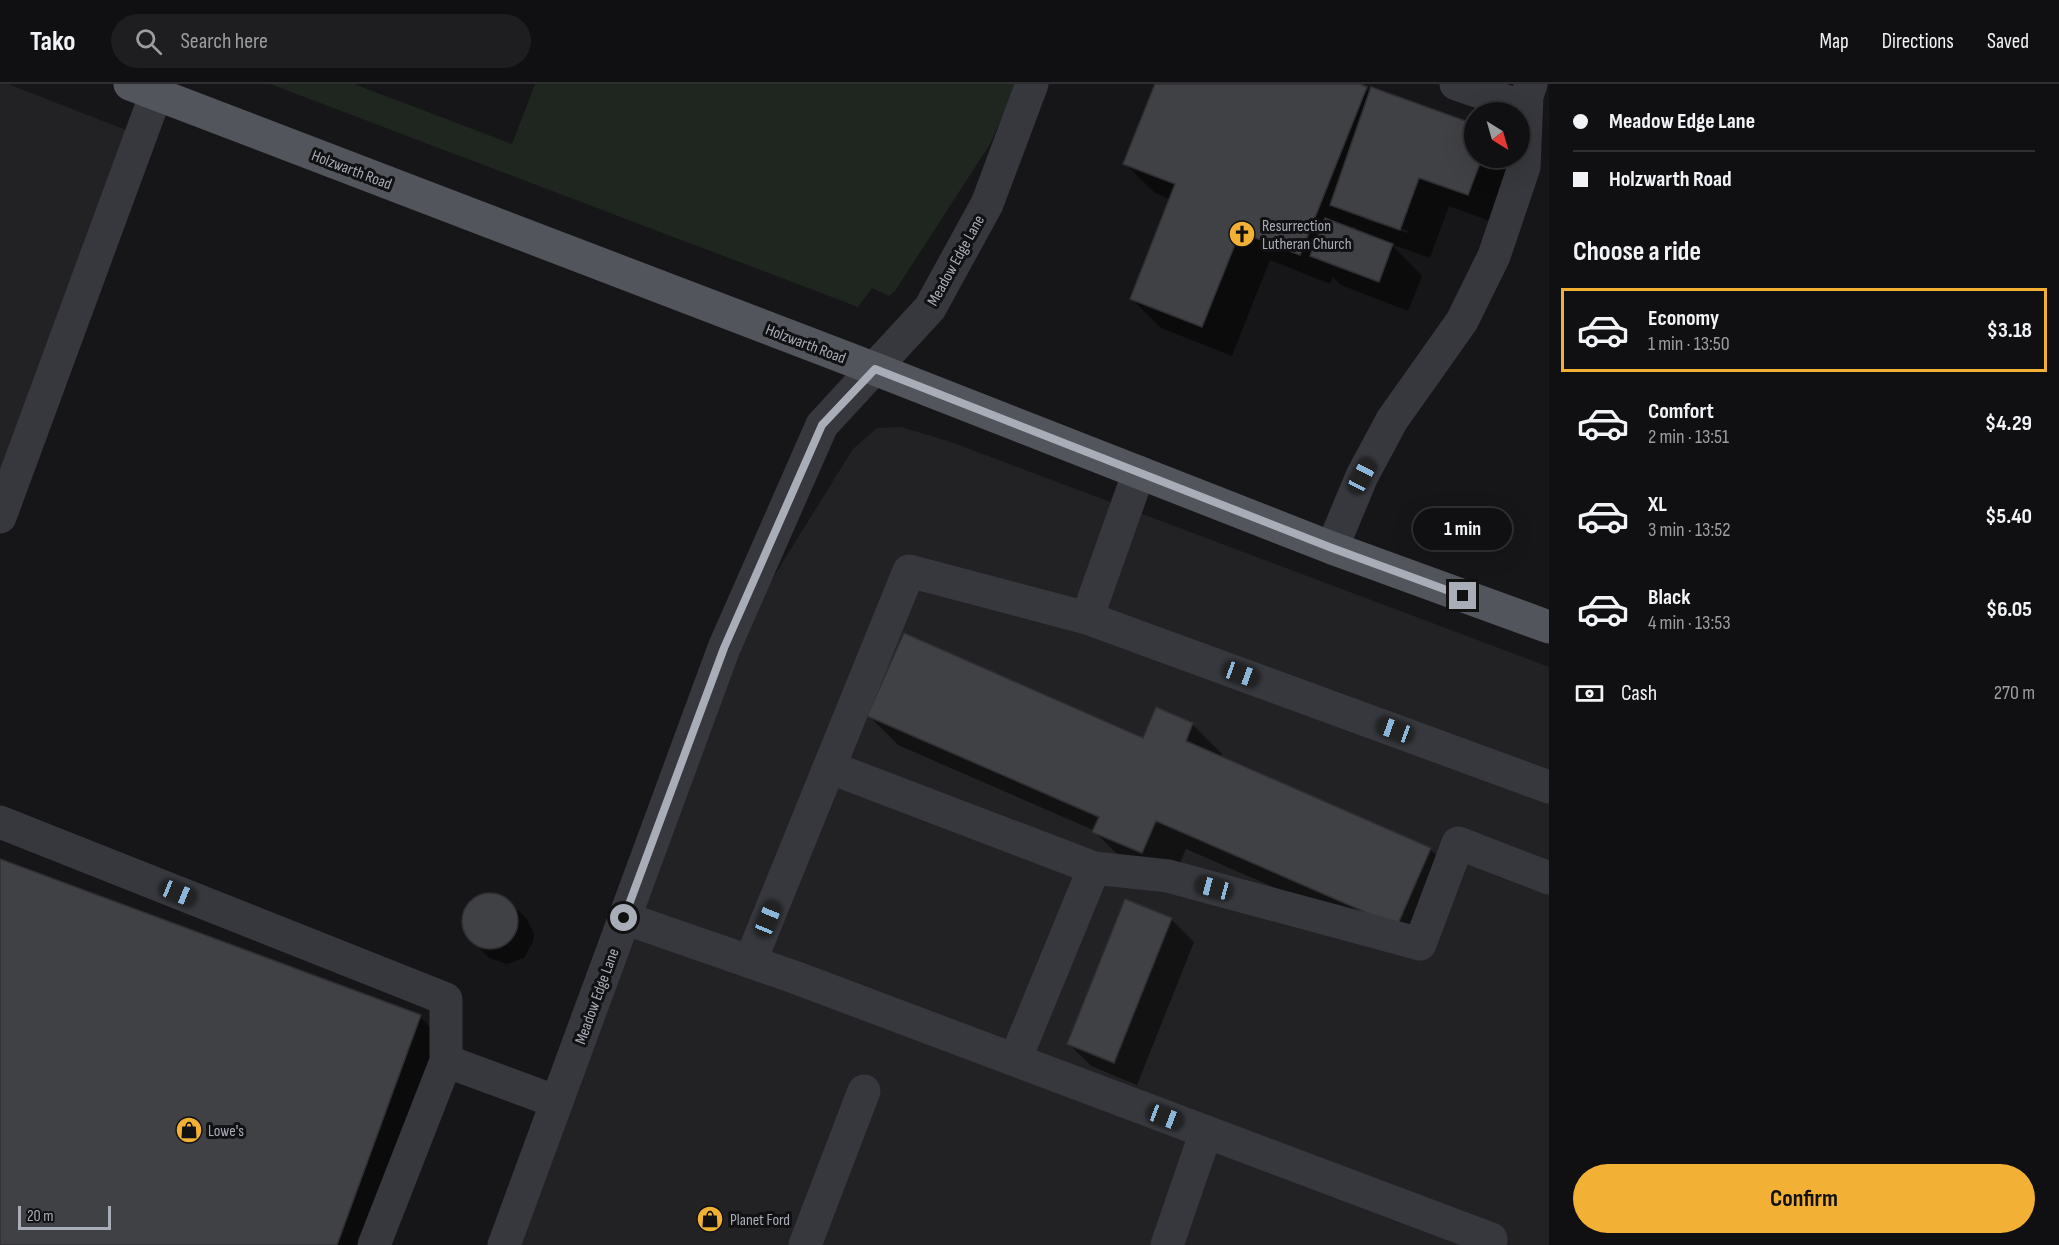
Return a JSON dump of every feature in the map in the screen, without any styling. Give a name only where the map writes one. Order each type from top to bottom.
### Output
[{"type":"main road","name":"Holzwarth Road","points":[[143,89],[875,369],[1332,548],[1549,627]]},
{"type":"street","name":"Meadow Edge Lane","points":[[504,1245],[724,648],[822,425],[930,308],[987,204],[1032,84]]},
{"type":"street","points":[[1332,548],[1362,476],[1392,420],[1462,321],[1494,256],[1524,167],[1529,96],[1456,84]]},
{"type":"street","points":[[0,517],[143,89]]},
{"type":"street","points":[[1087,618],[1139,472]]},
{"type":"street","points":[[750,962],[909,571],[1087,618],[1549,787]]},
{"type":"street","points":[[829,767],[1094,868],[1168,876],[1420,944],[1458,843],[1549,878]]},
{"type":"street","points":[[0,822],[446,999],[446,1061],[374,1245]]},
{"type":"street","points":[[1015,1060],[1094,868]]},
{"type":"street","points":[[624,918],[1015,1060],[1496,1243]]},
{"type":"street","points":[[446,1061],[557,1102]]},
{"type":"street","points":[[805,1245],[864,1091]]},
{"type":"street","points":[[1167,1245],[1206,1132]]},
{"type":"shaded area","points":[[0,84],[8,84],[126,130],[0,504]]},
{"type":"shaded area","points":[[270,84],[354,84],[512,144],[535,84],[1017,84],[990,144],[895,291],[889,296],[872,288],[858,307]]},
{"type":"shaded area","points":[[901,427],[948,441],[1549,667],[1549,1245],[519,1245],[756,605],[853,449],[877,428]]},
{"type":"building","name":"Resurrection Lutheran Church","points":[[1155,84],[1360,84],[1367,87],[1300,255],[1240,232],[1202,327],[1130,299],[1175,184],[1123,164]]},
{"type":"building","points":[[1371,87],[1464,120],[1464,168],[1478,168],[1468,195],[1419,178],[1400,230],[1330,205]]},
{"type":"building","points":[[1325,218],[1393,244],[1379,282],[1310,256]]},
{"type":"building","points":[[904,633],[1143,738],[1156,707],[1193,723],[1186,741],[1431,848],[1397,926],[1156,821],[1142,853],[1092,832],[1099,817],[867,716]]},
{"type":"building","name":"Lowe's","points":[[0,859],[421,1015],[337,1245],[0,1245]]},
{"type":"building","points":[[484,893],[496,893],[506,897],[514,905],[518,921],[514,937],[506,945],[496,949],[484,949],[474,945],[466,937],[462,927],[462,915],[466,905],[474,897]]},
{"type":"building","points":[[1125,899],[1172,918],[1114,1063],[1067,1044]]},
{"type":"place","name":"Resurrection Lutheran Church","points":[[1242,234]]},
{"type":"place","name":"Lowe's","points":[[189,1130]]},
{"type":"place","name":"Planet Ford","points":[[710,1219]]},
{"type":"route","points":[[624,918],[724,648],[822,425],[875,369],[1332,548],[1463,596]]}]
